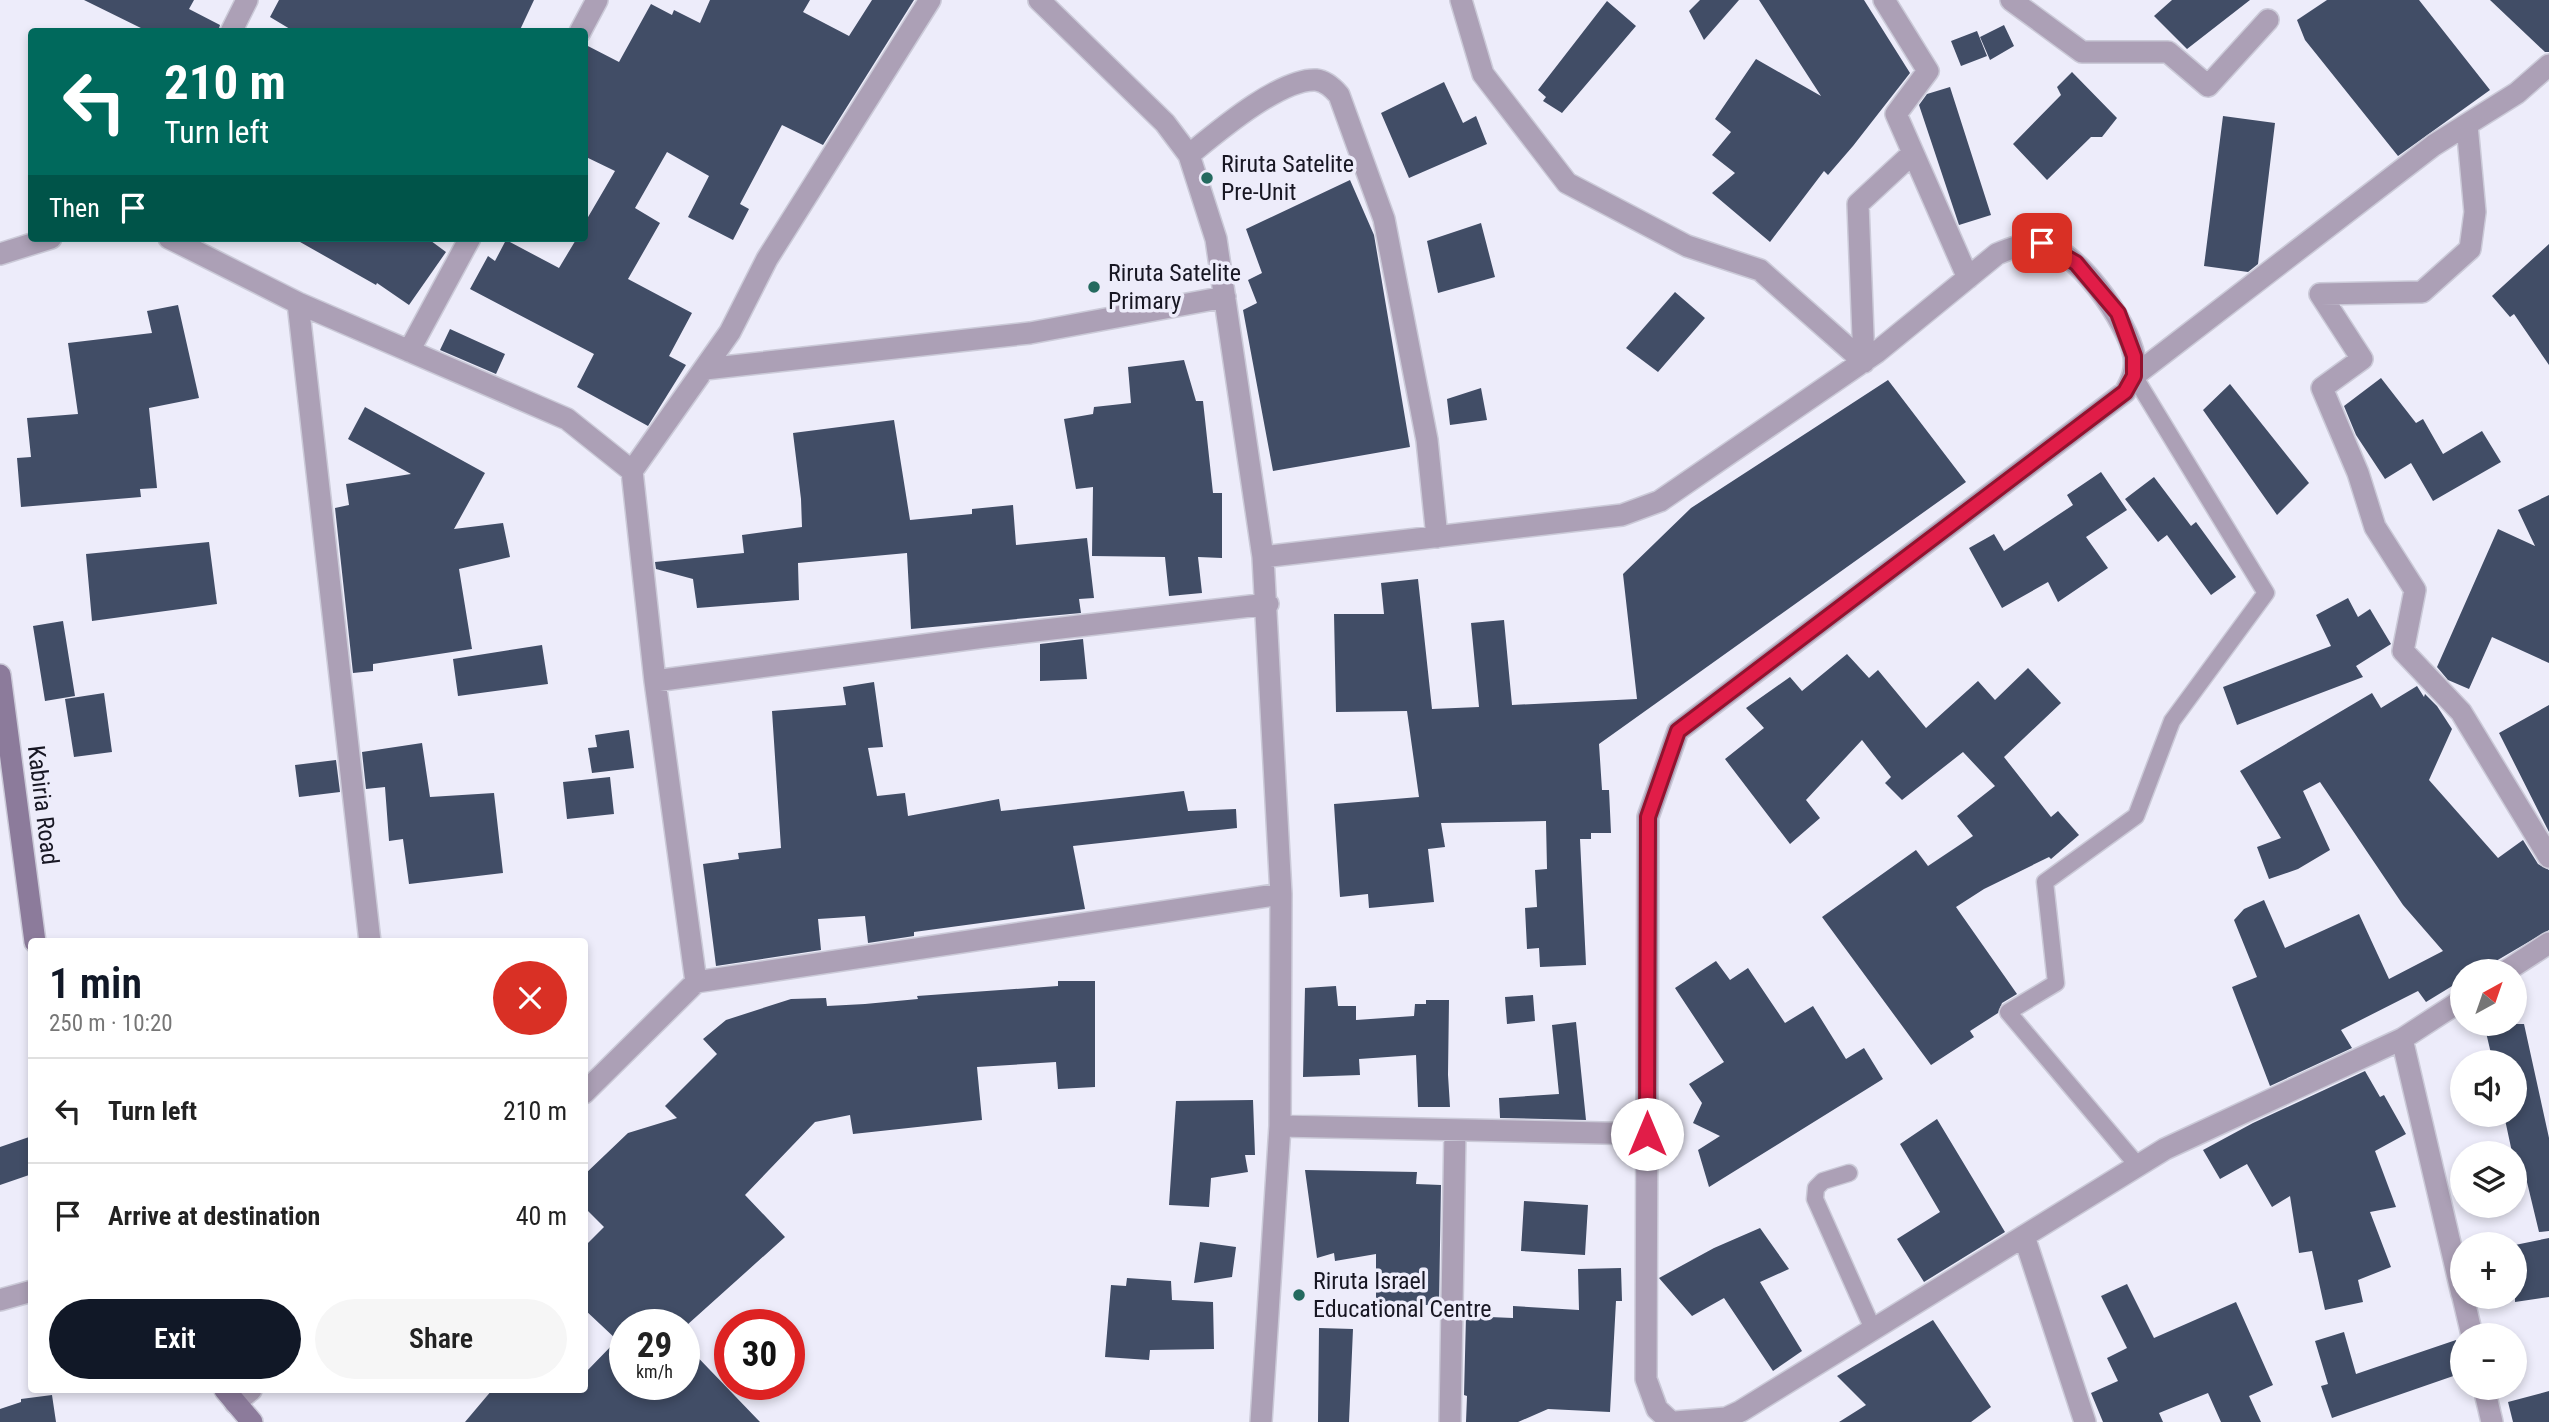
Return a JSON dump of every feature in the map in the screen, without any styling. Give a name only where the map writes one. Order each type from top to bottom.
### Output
[{"type":"main road","name":"Kabiria Road","points":[[0,675],[34,938]]},
{"type":"main road","points":[[230,1396],[253,1422]]},
{"type":"street","points":[[233,28],[247,0]]},
{"type":"street","points":[[582,28],[597,0]]},
{"type":"street","points":[[696,982],[655,681],[632,471],[730,332],[767,259],[930,0]]},
{"type":"street","points":[[1039,0],[1165,123],[1189,155],[1216,239],[1264,557],[1281,894],[1280,1126],[1261,1422]]},
{"type":"street","points":[[1461,0],[1483,74],[1567,183],[1686,246],[1760,270],[1864,362]]},
{"type":"street","points":[[1884,0],[1928,71],[1896,114],[1968,278]]},
{"type":"street","points":[[2011,0],[2082,52],[2168,52],[2208,86],[2268,20]]},
{"type":"street","points":[[2450,1008],[2402,1039],[2165,1149],[1726,1418],[1673,1422],[1657,1409],[1646,1379],[1648,817],[1678,731],[2125,392],[2134,376],[2434,145],[2517,93],[2549,65]]},
{"type":"street","points":[[1189,155],[1244,111],[1299,83],[1317,80],[1329,85],[1339,95],[1384,219],[1427,440],[1437,537]]},
{"type":"street","points":[[2467,125],[2475,212],[2470,249],[2422,292],[2320,295],[2362,359],[2322,388],[2358,473],[2375,527],[2415,590],[2403,651],[2461,712],[2549,857]]},
{"type":"street","points":[[1864,362],[1858,204],[1913,153]]},
{"type":"street","points":[[0,254],[38,242]]},
{"type":"street","points":[[177,242],[298,303],[567,419],[632,471]]},
{"type":"street","points":[[409,351],[468,242]]},
{"type":"street","points":[[1264,557],[1640,511],[1668,496],[1864,362],[1997,254],[2018,246],[2042,243],[2076,263],[2118,313],[2134,356],[2134,376]]},
{"type":"street","points":[[705,369],[1030,333],[1225,297]]},
{"type":"street","points":[[298,303],[370,938]]},
{"type":"street","points":[[655,681],[984,637],[1268,604]]},
{"type":"street","points":[[588,1089],[696,982],[1281,894]]},
{"type":"street","points":[[2524,959],[2549,943]]},
{"type":"street","points":[[2402,1039],[2450,1240]]},
{"type":"street","points":[[1280,1126],[1647,1134]]},
{"type":"street","points":[[1450,1422],[1455,1130]]},
{"type":"street","points":[[2024,1236],[2085,1422]]},
{"type":"street","points":[[0,1300],[28,1292]]},
{"type":"street","points":[[2487,1400],[2492,1422]]},
{"type":"lane","points":[[2134,376],[2266,593],[2172,722],[2136,816],[2045,882],[2056,983],[2008,1012],[2138,1166]]},
{"type":"lane","points":[[1849,1172],[1824,1181],[1816,1188],[1815,1199],[1873,1329]]},
{"type":"building","points":[[84,0],[194,0],[189,9],[220,25],[219,28],[141,28]]},
{"type":"building","points":[[279,0],[534,0],[521,28],[288,28],[270,17]]},
{"type":"building","points":[[710,0],[810,0],[803,12],[849,36],[872,0],[914,0],[823,145],[782,125],[740,204],[749,209],[733,240],[688,217],[709,176],[667,152],[635,208],[660,223],[628,279],[692,313],[669,356],[686,365],[648,426],[577,387],[594,354],[470,289],[488,256],[495,261],[505,242],[559,268],[575,242],[588,242],[588,217],[615,171],[588,158],[588,46],[619,62],[651,4],[672,15],[674,10],[700,23]]},
{"type":"building","points":[[1700,0],[1739,0],[1704,40],[1689,11]]},
{"type":"building","points":[[1759,0],[1864,0],[1910,73],[1828,175],[1824,171],[1770,242],[1712,193],[1735,173],[1712,155],[1731,132],[1715,119],[1756,59],[1821,96]]},
{"type":"building","points":[[2172,0],[2250,0],[2187,49],[2154,16]]},
{"type":"building","points":[[2327,0],[2419,0],[2490,90],[2398,156],[2305,40],[2297,20]]},
{"type":"building","points":[[2490,0],[2549,0],[2549,52],[2545,52]]},
{"type":"building","points":[[1607,1],[1636,26],[1562,113],[1543,101],[1546,97],[1538,90]]},
{"type":"building","points":[[2004,25],[2014,46],[1990,60],[1980,37]]},
{"type":"building","points":[[1977,31],[1987,56],[1961,66],[1951,41]]},
{"type":"building","points":[[2072,72],[2117,118],[2102,137],[2091,137],[2047,180],[2013,144],[2061,95],[2057,87]]},
{"type":"building","points":[[1444,82],[1463,123],[1476,116],[1487,144],[1409,178],[1381,113]]},
{"type":"building","points":[[1950,87],[1991,215],[1959,225],[1919,105],[1927,94]]},
{"type":"building","points":[[2223,116],[2275,123],[2258,264],[2248,272],[2204,266]]},
{"type":"building","points":[[1350,180],[1374,235],[1410,447],[1273,471],[1243,310],[1257,303],[1248,280],[1262,273],[1246,229]]},
{"type":"building","points":[[1481,223],[1495,277],[1438,293],[1427,241]]},
{"type":"building","points":[[300,242],[432,242],[446,252],[409,305],[377,283],[376,285]]},
{"type":"building","points":[[2549,244],[2549,365],[2514,314],[2510,317],[2492,296]]},
{"type":"building","points":[[1675,292],[1705,318],[1658,372],[1626,348]]},
{"type":"building","points":[[178,305],[199,398],[149,408],[157,488],[140,489],[141,497],[21,507],[17,458],[31,457],[27,418],[78,414],[68,343],[152,333],[147,311]]},
{"type":"building","points":[[450,329],[505,354],[496,374],[440,350]]},
{"type":"building","points":[[1184,360],[1196,401],[1203,401],[1213,493],[1222,493],[1222,558],[1198,557],[1202,593],[1169,596],[1165,557],[1092,556],[1093,487],[1076,489],[1064,419],[1093,414],[1094,407],[1131,403],[1128,367]]},
{"type":"building","points":[[2381,378],[2416,423],[2423,419],[2443,454],[2482,431],[2501,462],[2433,501],[2411,463],[2385,479],[2356,435],[2344,406]]},
{"type":"building","points":[[1888,380],[1966,482],[1599,744],[1602,790],[1609,790],[1611,833],[1591,833],[1591,839],[1580,839],[1586,965],[1540,967],[1539,948],[1527,949],[1525,908],[1537,907],[1535,870],[1547,869],[1546,821],[1441,823],[1445,847],[1428,849],[1434,902],[1369,908],[1368,894],[1340,897],[1334,804],[1419,797],[1407,711],[1336,712],[1334,614],[1384,614],[1381,583],[1418,579],[1432,709],[1479,707],[1471,623],[1504,620],[1512,705],[1637,699],[1623,574],[1691,508]]},
{"type":"building","points":[[2230,384],[2309,483],[2277,515],[2203,410]]},
{"type":"building","points":[[1481,388],[1487,420],[1450,425],[1447,399]]},
{"type":"building","points":[[365,407],[485,473],[454,529],[503,523],[510,557],[459,569],[472,649],[373,664],[373,671],[353,673],[335,508],[349,505],[346,484],[411,474],[348,439]]},
{"type":"building","points":[[894,420],[910,520],[972,514],[972,509],[1013,505],[1016,545],[1087,538],[1094,598],[1079,599],[1081,613],[911,629],[907,553],[798,563],[799,600],[697,608],[693,579],[656,569],[655,562],[744,553],[742,535],[802,527],[793,433]]},
{"type":"building","points":[[2101,472],[2127,510],[2086,537],[2108,568],[2058,602],[2048,582],[2002,608],[1969,548],[1994,534],[2004,551],[2073,505],[2067,495]]},
{"type":"building","points":[[2154,477],[2191,526],[2196,522],[2236,577],[2211,595],[2167,535],[2158,542],[2125,499]]},
{"type":"building","points":[[2549,495],[2549,663],[2492,637],[2469,689],[2448,680],[2437,667],[2498,529],[2535,546],[2518,510]]},
{"type":"building","points":[[209,542],[217,604],[92,621],[86,554]]},
{"type":"building","points":[[2348,598],[2358,617],[2370,609],[2391,644],[2356,666],[2363,677],[2237,725],[2223,687],[2331,646],[2316,615]]},
{"type":"building","points":[[63,621],[75,696],[45,701],[33,626]]},
{"type":"building","points":[[1083,639],[1087,679],[1040,681],[1040,644]]},
{"type":"building","points":[[542,645],[548,684],[458,696],[453,659]]},
{"type":"building","points":[[1847,654],[1869,678],[1878,670],[1926,728],[1978,681],[1995,700],[2028,668],[2061,703],[2004,757],[2051,817],[2058,811],[2079,835],[2051,859],[2049,857],[1984,889],[1956,907],[2017,994],[2002,1003],[1998,1013],[1970,1031],[1974,1037],[1931,1065],[1822,917],[1916,850],[1928,866],[1973,836],[1957,816],[1995,786],[1963,752],[1902,800],[1885,783],[1891,777],[1862,740],[1806,800],[1820,818],[1790,844],[1725,759],[1764,728],[1746,708],[1790,677],[1802,691]]},
{"type":"building","points":[[874,682],[883,747],[868,748],[877,796],[905,793],[908,816],[999,799],[1001,811],[1184,791],[1188,811],[1236,809],[1237,828],[1073,846],[1085,909],[914,932],[914,936],[868,943],[865,916],[818,919],[821,950],[716,966],[703,864],[739,859],[738,853],[781,848],[772,711],[846,705],[843,687]]},
{"type":"building","points":[[2417,686],[2424,697],[2425,694],[2437,706],[2452,729],[2429,780],[2498,858],[2523,840],[2538,864],[2549,870],[2549,930],[2499,959],[2450,959],[2450,987],[2426,1002],[2418,991],[2341,1030],[2352,1048],[2270,1086],[2232,987],[2257,977],[2234,920],[2244,909],[2264,900],[2285,948],[2359,914],[2389,979],[2443,951],[2403,905],[2320,782],[2303,791],[2330,850],[2298,869],[2269,879],[2257,847],[2281,838],[2240,771],[2372,693],[2381,708]]},
{"type":"building","points":[[104,693],[112,752],[74,757],[65,699]]},
{"type":"building","points":[[2549,705],[2549,832],[2499,733]]},
{"type":"building","points":[[629,730],[634,768],[592,773],[588,748],[597,747],[595,735]]},
{"type":"building","points":[[422,743],[430,797],[494,793],[503,873],[409,884],[403,839],[389,841],[385,787],[366,789],[362,752]]},
{"type":"building","points":[[336,760],[340,792],[299,797],[295,765]]},
{"type":"building","points":[[610,777],[614,814],[567,819],[563,782]]},
{"type":"building","points":[[1716,961],[1730,980],[1748,968],[1785,1023],[1813,1006],[1846,1059],[1864,1048],[1883,1079],[1709,1187],[1698,1150],[1720,1136],[1693,1123],[1702,1103],[1689,1084],[1724,1062],[1675,988]]},
{"type":"building","points":[[1058,981],[1095,981],[1095,1087],[1058,1089],[1056,1062],[977,1067],[982,1120],[853,1134],[850,1115],[815,1122],[745,1195],[785,1237],[700,1313],[700,1309],[609,1309],[609,1332],[588,1313],[588,1243],[604,1227],[588,1211],[588,1171],[628,1133],[677,1118],[665,1106],[717,1054],[703,1039],[726,1020],[791,999],[826,998],[827,1006],[918,999],[917,996],[1058,986]]},
{"type":"building","points":[[1336,986],[1338,1006],[1356,1006],[1356,1020],[1414,1016],[1415,1004],[1426,1004],[1426,1000],[1449,1000],[1450,1107],[1418,1107],[1416,1055],[1359,1059],[1360,1075],[1303,1077],[1305,988]]},
{"type":"building","points":[[1533,995],[1535,1021],[1507,1024],[1505,997]]},
{"type":"building","points":[[1576,1022],[1586,1120],[1500,1118],[1499,1098],[1559,1094],[1552,1025]]},
{"type":"building","points":[[2487,1036],[2527,1036],[2549,1138],[2549,1231],[2539,1232],[2527,1182],[2527,1141],[2510,1141],[2507,1127],[2527,1127],[2527,1050],[2490,1050]]},
{"type":"building","points":[[2365,1071],[2380,1097],[2384,1095],[2406,1134],[2375,1151],[2396,1207],[2370,1212],[2391,1267],[2358,1280],[2363,1302],[2325,1310],[2312,1251],[2299,1253],[2290,1196],[2272,1207],[2247,1164],[2220,1179],[2203,1150],[2253,1123]]},
{"type":"building","points":[[1253,1100],[1255,1155],[1245,1155],[1248,1172],[1211,1178],[1209,1207],[1169,1205],[1176,1101]]},
{"type":"building","points":[[1937,1119],[2005,1232],[1924,1282],[1897,1239],[1940,1212],[1900,1144]]},
{"type":"building","points":[[28,1137],[28,1175],[0,1185],[0,1147]]},
{"type":"building","points":[[1305,1170],[1417,1172],[1416,1184],[1441,1185],[1439,1305],[1376,1305],[1376,1254],[1335,1261],[1334,1253],[1317,1258]]},
{"type":"building","points":[[1524,1201],[1588,1205],[1585,1255],[1521,1251]]},
{"type":"building","points":[[1760,1228],[1789,1269],[1760,1282],[1802,1351],[1773,1371],[1724,1298],[1692,1316],[1659,1278],[1714,1248]]},
{"type":"building","points":[[2549,1238],[2549,1297],[2527,1300],[2527,1243]]},
{"type":"building","points":[[1200,1242],[1236,1247],[1232,1277],[1194,1283]]},
{"type":"building","points":[[1621,1268],[1622,1301],[1616,1301],[1610,1412],[1548,1409],[1518,1422],[1466,1422],[1466,1316],[1513,1318],[1513,1306],[1579,1310],[1578,1269]]},
{"type":"building","points":[[1127,1278],[1171,1281],[1172,1300],[1213,1302],[1214,1349],[1150,1350],[1149,1360],[1105,1357],[1111,1285],[1126,1286]]},
{"type":"building","points":[[2127,1284],[2154,1338],[2236,1302],[2273,1385],[2249,1396],[2261,1422],[2221,1422],[2208,1393],[2159,1413],[2163,1422],[2103,1422],[2091,1393],[2118,1381],[2107,1358],[2127,1348],[2101,1296]]},
{"type":"building","points":[[1933,1320],[1991,1407],[1971,1422],[1839,1422],[1866,1405],[1837,1376]]},
{"type":"building","points":[[1319,1328],[1353,1329],[1349,1422],[1318,1422]]},
{"type":"building","points":[[2344,1332],[2356,1374],[2450,1342],[2450,1377],[2332,1418],[2321,1386],[2328,1384],[2315,1341]]},
{"type":"building","points":[[609,1348],[609,1400],[700,1400],[700,1360],[714,1374],[714,1400],[739,1400],[760,1422],[465,1422],[489,1393],[588,1393],[588,1370]]},
{"type":"building","points":[[2549,1391],[2549,1422],[2513,1422],[2508,1402],[2527,1400],[2527,1397]]},
{"type":"building","points":[[52,1395],[56,1422],[0,1422],[0,1409],[21,1402],[21,1399]]},
{"type":"place","name":"Riruta Satelite Pre-Unit","points":[[1207,178]]},
{"type":"place","name":"Riruta Satelite Primary","points":[[1094,287]]},
{"type":"place","name":"Riruta Israel Educational Centre","points":[[1299,1295]]},
{"type":"route","points":[[1647,1134],[1648,817],[1678,731],[2125,392],[2134,376],[2134,356],[2118,313],[2076,263],[2042,243]]}]
